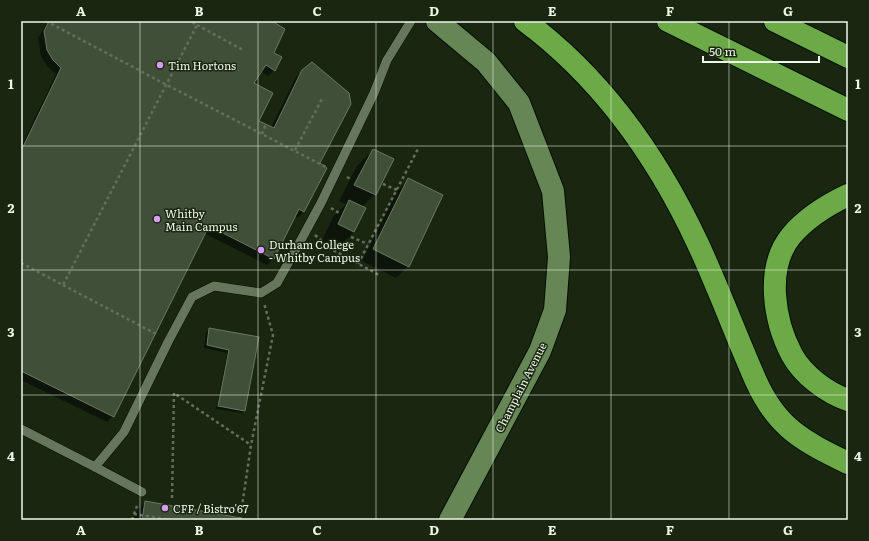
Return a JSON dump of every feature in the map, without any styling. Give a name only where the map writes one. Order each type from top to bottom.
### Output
[{"type":"highway","points":[[525,21],[544,35],[582,70],[615,106],[664,178],[698,244],[763,397],[773,412],[796,435],[848,463]]},
{"type":"highway","points":[[668,21],[848,110]]},
{"type":"highway","points":[[775,21],[848,56]]},
{"type":"highway","points":[[810,21],[848,44]]},
{"type":"highway","points":[[848,195],[811,217],[791,237],[780,256],[774,287],[780,325],[792,356],[804,371],[826,390],[848,400]]},
{"type":"main road","name":"Champlain Avenue","points":[[437,21],[486,62],[519,103],[553,191],[559,257],[556,310],[540,351],[450,520]]},
{"type":"lane","points":[[95,467],[124,432],[192,297],[214,286],[261,293],[277,283],[307,228],[374,93],[387,60],[411,21]]},
{"type":"lane","points":[[21,429],[142,492]]},
{"type":"path","points":[[46,21],[327,168]]},
{"type":"path","points":[[190,21],[242,50]]},
{"type":"path","points":[[63,285],[165,84],[197,25]]},
{"type":"path","points":[[295,150],[322,99]]},
{"type":"path","points":[[262,134],[266,124]]},
{"type":"path","points":[[358,264],[419,147]]},
{"type":"path","points":[[383,184],[397,190]]},
{"type":"path","points":[[307,228],[331,249],[381,276]]},
{"type":"path","points":[[351,237],[368,244]]},
{"type":"path","points":[[21,263],[155,334]]},
{"type":"path","points":[[240,520],[251,445],[273,335],[261,293]]},
{"type":"path","points":[[172,498],[174,393],[251,445]]},
{"type":"path","points":[[132,520],[142,492]]},
{"type":"path","points":[[134,514],[172,520]]},
{"type":"building","name":"Whitby Main Campus","points":[[49,21],[272,21],[285,29],[274,53],[282,57],[275,71],[266,65],[254,83],[273,93],[259,121],[274,128],[302,70],[312,62],[349,93],[351,104],[320,163],[327,168],[304,212],[299,209],[274,259],[209,226],[114,417],[21,371],[21,151],[61,68],[53,60],[47,50],[44,31]]},
{"type":"building","points":[[373,149],[394,159],[376,195],[354,185]]},
{"type":"building","points":[[408,178],[443,195],[409,267],[373,249]]},
{"type":"building","points":[[349,200],[366,208],[354,232],[338,224]]},
{"type":"building","points":[[209,328],[259,337],[245,411],[218,406],[229,350],[207,345]]},
{"type":"building","name":"CFF / Bistro'67","points":[[145,501],[241,518],[244,520],[142,520]]},
{"type":"place","name":"Tim Hortons","points":[[160,65]]},
{"type":"place","name":"Whitby Main Campus","points":[[157,219]]},
{"type":"place","name":"Durham College - Whitby Campus","points":[[261,250]]},
{"type":"place","name":"CFF / Bistro'67","points":[[165,508]]}]
